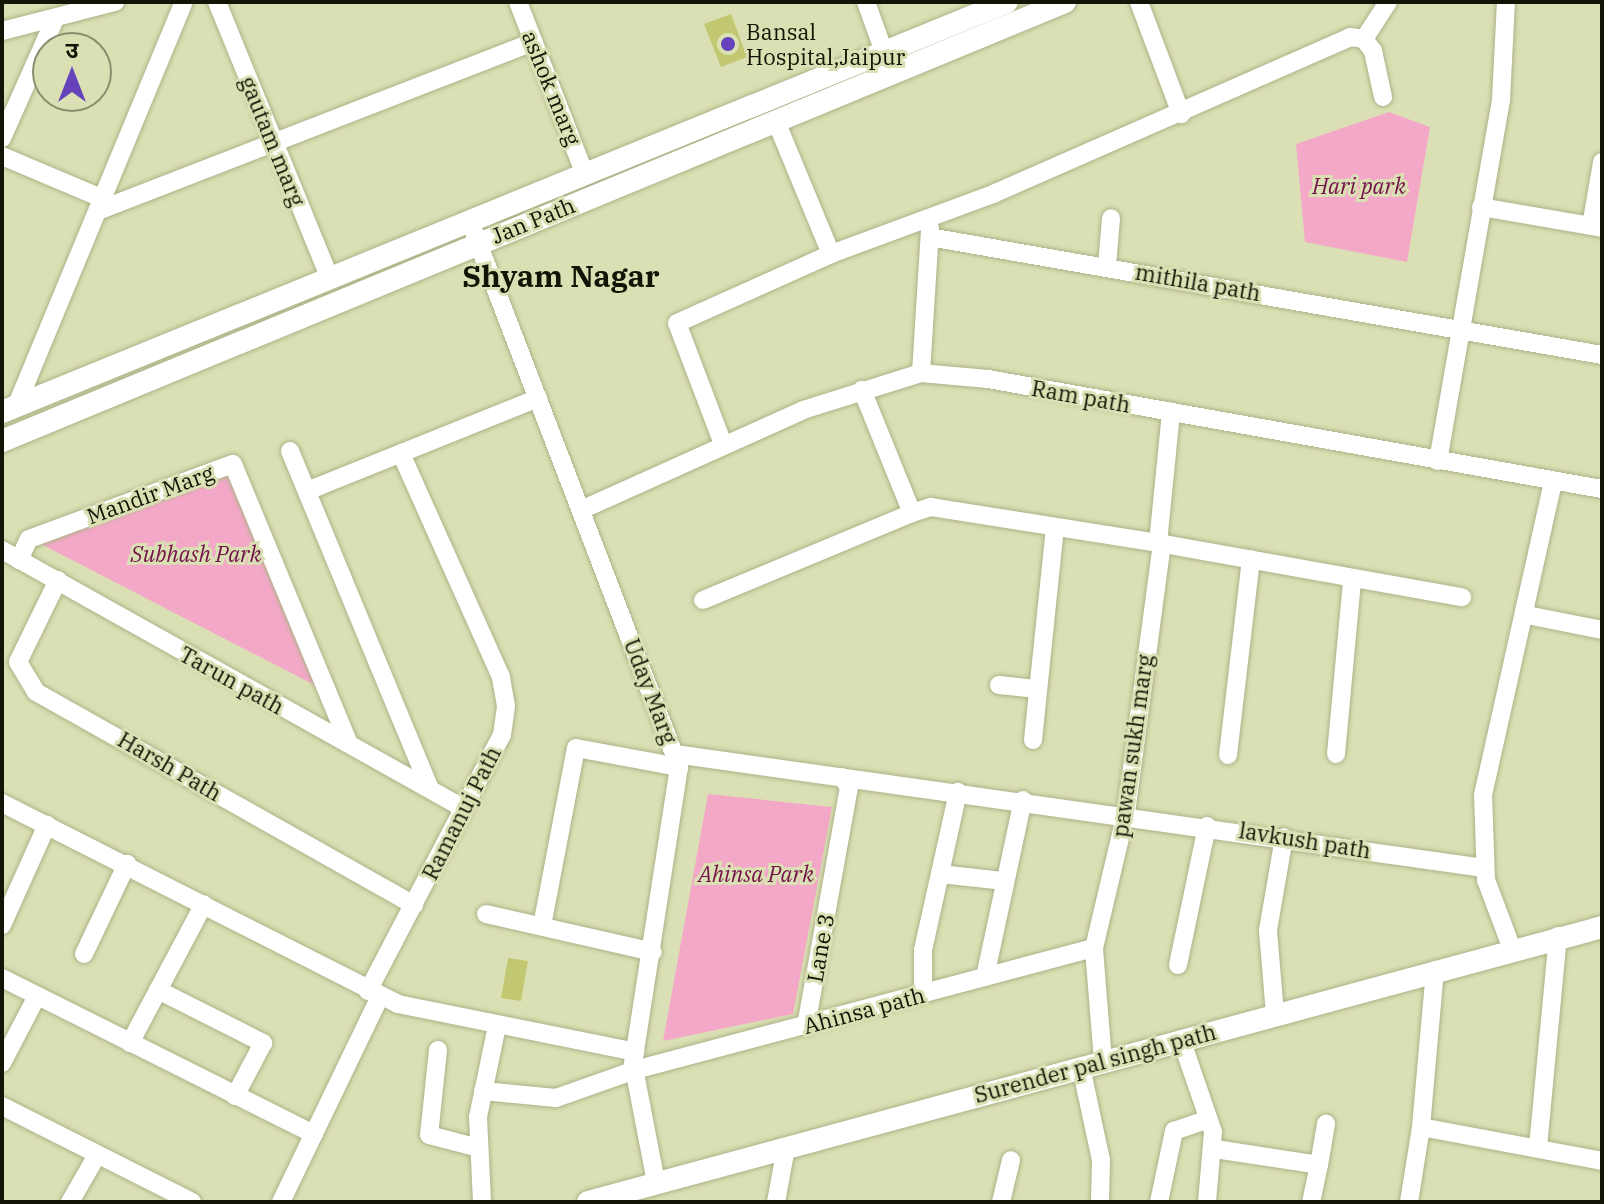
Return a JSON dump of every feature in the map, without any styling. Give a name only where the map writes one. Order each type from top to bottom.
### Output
[{"type":"street","points":[[2,31],[115,2]]},
{"type":"street","points":[[9,410],[102,205],[184,2]]},
{"type":"street","name":"gautam marg","points":[[217,2],[330,279]]},
{"type":"street","name":"ashok marg","points":[[518,2],[585,175]]},
{"type":"street","points":[[866,2],[884,52]]},
{"type":"street","name":"Jan Path","points":[[2,441],[474,232],[585,175],[884,52],[1002,9],[1065,2]]},
{"type":"street","points":[[1139,2],[1181,114]]},
{"type":"street","points":[[1364,39],[1388,2]]},
{"type":"street","points":[[1438,461],[1507,53],[1506,2]]},
{"type":"street","name":"Jan Path","points":[[9,410],[330,279],[474,232],[776,121],[1002,9]]},
{"type":"street","points":[[2,138],[55,19]]},
{"type":"street","points":[[723,444],[677,323],[831,254],[1181,114],[1350,37],[1364,39]]},
{"type":"street","points":[[1364,39],[1383,97]]},
{"type":"street","points":[[2,156],[102,205],[534,42]]},
{"type":"street","points":[[776,121],[831,254]]},
{"type":"street","points":[[1481,207],[1596,227],[1602,162]]},
{"type":"street","points":[[921,373],[935,238],[926,218]]},
{"type":"street","points":[[1107,266],[1111,218]]},
{"type":"street","name":"Uday Marg","points":[[474,232],[677,760],[653,952],[635,1061],[656,1183]]},
{"type":"street","name":"mithila path","points":[[935,238],[1107,266],[1460,333],[1602,355]]},
{"type":"street","name":"Ram path","points":[[581,510],[723,444],[862,390],[921,373],[1171,412],[1602,489]]},
{"type":"street","points":[[862,390],[912,513]]},
{"type":"street","points":[[307,491],[538,398]]},
{"type":"street","name":"pawan sukh marg","points":[[1103,1061],[1094,948],[1126,813],[1160,543],[1171,412]]},
{"type":"street","points":[[290,451],[429,786]]},
{"type":"street","name":"Ramanuj Path","points":[[281,1202],[414,905],[502,735],[506,706],[501,677],[401,453]]},
{"type":"street","name":"Mandir Marg","points":[[19,560],[29,539],[233,464],[349,744]]},
{"type":"street","points":[[1512,949],[1484,868],[1483,795],[1527,615],[1553,481]]},
{"type":"street","points":[[703,600],[931,507],[1160,543],[1352,580],[1462,597]]},
{"type":"street","points":[[1033,740],[1055,527]]},
{"type":"street","name":"Tarun path","points":[[2,550],[429,786],[463,808]]},
{"type":"street","points":[[1228,755],[1251,559]]},
{"type":"street","name":"Harsh Path","points":[[58,580],[18,662],[36,692],[414,905]]},
{"type":"street","points":[[1336,754],[1352,580]]},
{"type":"street","points":[[1527,615],[1602,630]]},
{"type":"street","points":[[999,685],[1038,689]]},
{"type":"street","name":"lavkush path","points":[[542,926],[576,748],[842,777],[1126,813],[1484,868]]},
{"type":"street","name":"Lane 3","points":[[806,1026],[849,787],[842,777]]},
{"type":"street","points":[[923,993],[923,950],[958,792]]},
{"type":"street","points":[[985,977],[1003,881],[1023,800]]},
{"type":"street","points":[[2,803],[127,864],[374,994],[635,1061]]},
{"type":"street","points":[[2,925],[47,825]]},
{"type":"street","points":[[1178,965],[1207,826]]},
{"type":"street","points":[[1275,1014],[1268,930],[1284,837]]},
{"type":"street","points":[[84,954],[127,864]]},
{"type":"street","points":[[940,874],[1003,881]]},
{"type":"street","points":[[130,1043],[204,904]]},
{"type":"street","points":[[486,914],[653,952]]},
{"type":"street","name":"Surender pal singh path","points":[[588,1202],[1558,936],[1602,927]]},
{"type":"street","points":[[1538,1147],[1558,936]]},
{"type":"street","name":"Ahinsa path","points":[[483,1091],[556,1098],[635,1061],[806,1026],[1094,948]]},
{"type":"street","points":[[1409,1202],[1421,1127],[1435,970]]},
{"type":"street","points":[[2,978],[314,1134]]},
{"type":"street","points":[[158,990],[263,1043],[235,1096]]},
{"type":"street","points":[[2,1063],[37,996]]},
{"type":"street","points":[[482,1202],[475,1147],[497,1026]]},
{"type":"street","points":[[1181,1039],[1215,1149],[1207,1202]]},
{"type":"street","points":[[438,1050],[429,1135],[475,1147]]},
{"type":"street","points":[[1081,1067],[1101,1160],[1100,1202]]},
{"type":"street","points":[[2,1106],[186,1201]]},
{"type":"street","points":[[1159,1202],[1174,1131],[1208,1119]]},
{"type":"street","points":[[1311,1202],[1326,1124]]},
{"type":"street","points":[[1421,1127],[1602,1161]]},
{"type":"street","points":[[776,1202],[786,1148]]},
{"type":"street","points":[[1215,1149],[1319,1165]]},
{"type":"street","points":[[70,1202],[97,1155]]},
{"type":"street","points":[[1001,1202],[1011,1160]]},
{"type":"green space","name":"Hari park","points":[[1389,112],[1430,127],[1407,262],[1305,242],[1296,144]]},
{"type":"green space","name":"Subhash Park","points":[[230,474],[326,691],[41,544]]},
{"type":"green space","name":"Ahinsa Park","points":[[708,794],[832,807],[793,1014],[663,1041]]},
{"type":"building","points":[[731,14],[747,57],[721,67],[704,24]]},
{"type":"building","points":[[508,958],[528,961],[521,1001],[501,998]]},
{"type":"place","name":"Bansal Hospital,Jaipur","points":[[728,44]]},
{"type":"district","name":"Shyam Nagar","points":[[561,276]]}]
